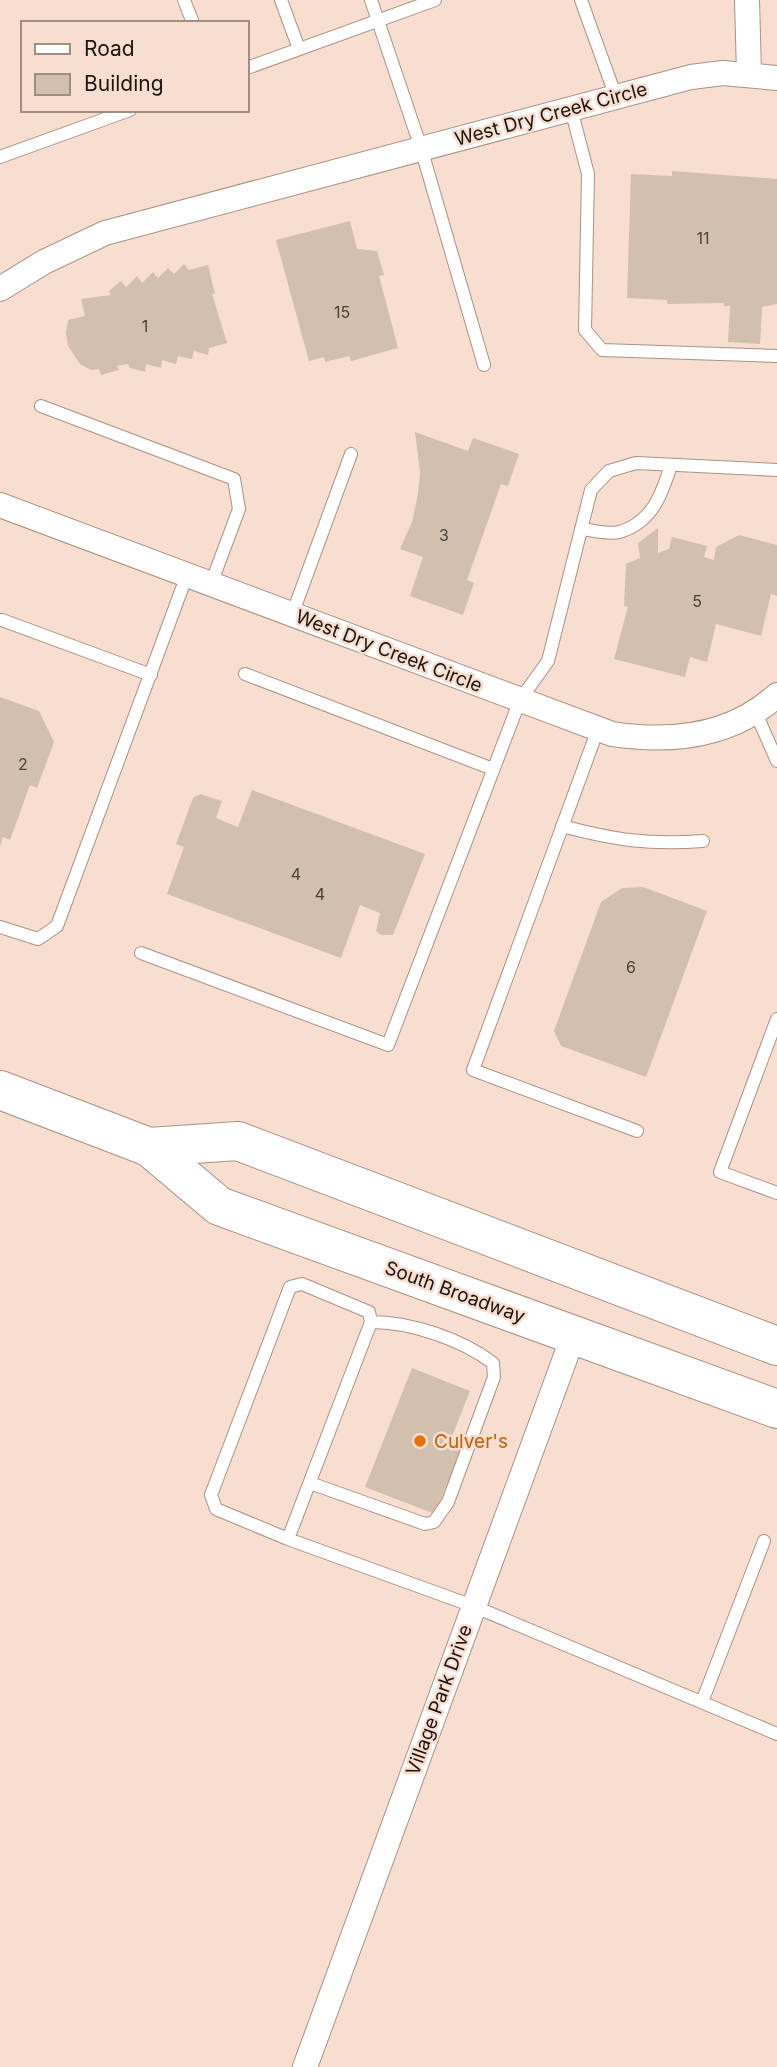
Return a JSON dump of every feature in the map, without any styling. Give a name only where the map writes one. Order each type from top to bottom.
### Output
[{"type":"main road","name":"South Broadway","points":[[0,1090],[149,1147],[219,1206],[777,1409]]},
{"type":"main road","name":"South Broadway","points":[[149,1147],[238,1141],[777,1346]]},
{"type":"street","points":[[747,0],[749,74]]},
{"type":"street","name":"West Dry Creek Circle","points":[[0,289],[44,262],[105,233],[691,77],[749,74],[777,78]]},
{"type":"street","name":"West Dry Creek Circle","points":[[0,505],[598,729],[647,740],[678,739],[709,733],[754,711],[777,695]]},
{"type":"street","name":"Village Park Drive","points":[[305,2067],[574,1334]]},
{"type":"lane","points":[[184,0],[192,21]]},
{"type":"lane","points":[[281,0],[299,49]]},
{"type":"lane","points":[[371,0],[421,148],[484,365]]},
{"type":"lane","points":[[248,68],[435,0]]},
{"type":"lane","points":[[581,0],[616,97]]},
{"type":"lane","points":[[571,109],[588,174],[585,330],[602,351],[777,356]]},
{"type":"lane","points":[[0,157],[124,112]]},
{"type":"lane","points":[[41,406],[234,479],[239,509],[211,584]]},
{"type":"lane","points":[[292,615],[351,454]]},
{"type":"lane","points":[[141,953],[388,1045],[520,700],[548,661],[591,490],[609,471],[636,463],[777,470]]},
{"type":"lane","points":[[581,529],[618,533],[642,520],[659,502],[671,465]]},
{"type":"lane","points":[[0,927],[38,940],[57,926],[187,575]]},
{"type":"lane","points":[[2,620],[151,675]]},
{"type":"lane","points":[[244,674],[494,769]]},
{"type":"lane","points":[[754,711],[777,761]]},
{"type":"lane","points":[[598,729],[473,1070],[637,1131]]},
{"type":"lane","points":[[562,826],[615,840],[657,844],[703,841]]},
{"type":"lane","points":[[777,1019],[720,1172],[777,1193]]},
{"type":"lane","points":[[288,1539],[371,1322],[369,1312],[302,1284],[290,1287],[215,1482],[211,1495],[216,1509],[288,1539],[473,1606],[777,1734]]},
{"type":"lane","points":[[310,1483],[425,1524],[434,1522],[448,1502],[494,1377],[493,1363],[479,1353],[410,1326],[371,1322]]},
{"type":"lane","points":[[702,1702],[764,1541]]},
{"type":"building","points":[[672,171],[777,179],[777,304],[762,307],[760,344],[728,342],[730,306],[724,306],[724,303],[667,304],[667,300],[627,298],[631,174],[672,176]]},
{"type":"building","points":[[350,221],[357,249],[377,251],[384,275],[379,276],[398,348],[351,361],[349,356],[325,362],[324,357],[309,361],[276,240]]},
{"type":"building","points":[[184,264],[189,270],[208,265],[215,294],[212,294],[227,343],[209,348],[208,355],[194,351],[192,359],[178,356],[176,364],[162,360],[161,368],[146,364],[145,372],[130,368],[128,364],[117,366],[119,370],[101,375],[99,369],[91,370],[80,364],[68,346],[66,333],[68,320],[85,316],[81,299],[111,295],[109,291],[121,281],[126,287],[137,276],[142,283],[153,272],[158,278],[168,268],[174,274]]},
{"type":"building","points":[[415,432],[468,451],[473,438],[519,454],[508,486],[501,484],[467,580],[474,583],[463,615],[410,596],[423,557],[400,549],[412,522],[418,494],[420,472]]},
{"type":"building","points":[[658,528],[658,553],[669,549],[672,537],[707,546],[704,557],[714,560],[716,547],[739,535],[777,545],[777,596],[771,594],[761,636],[716,624],[707,662],[690,657],[685,677],[614,659],[628,607],[624,606],[626,564],[640,558],[638,543]]},
{"type":"building","points":[[0,697],[39,711],[54,742],[37,788],[30,785],[10,840],[3,837],[0,846]]},
{"type":"building","points":[[252,790],[425,854],[393,935],[381,935],[376,931],[380,913],[360,905],[341,958],[167,894],[184,847],[176,844],[193,798],[200,794],[222,801],[216,818],[238,827]]},
{"type":"building","points":[[643,887],[707,911],[646,1077],[561,1046],[554,1031],[601,902],[622,888]]},
{"type":"building","name":"Culver's","points":[[412,1368],[470,1391],[451,1439],[463,1444],[435,1514],[365,1487]]},
{"type":"place","name":"Culver's","points":[[420,1441]]}]
